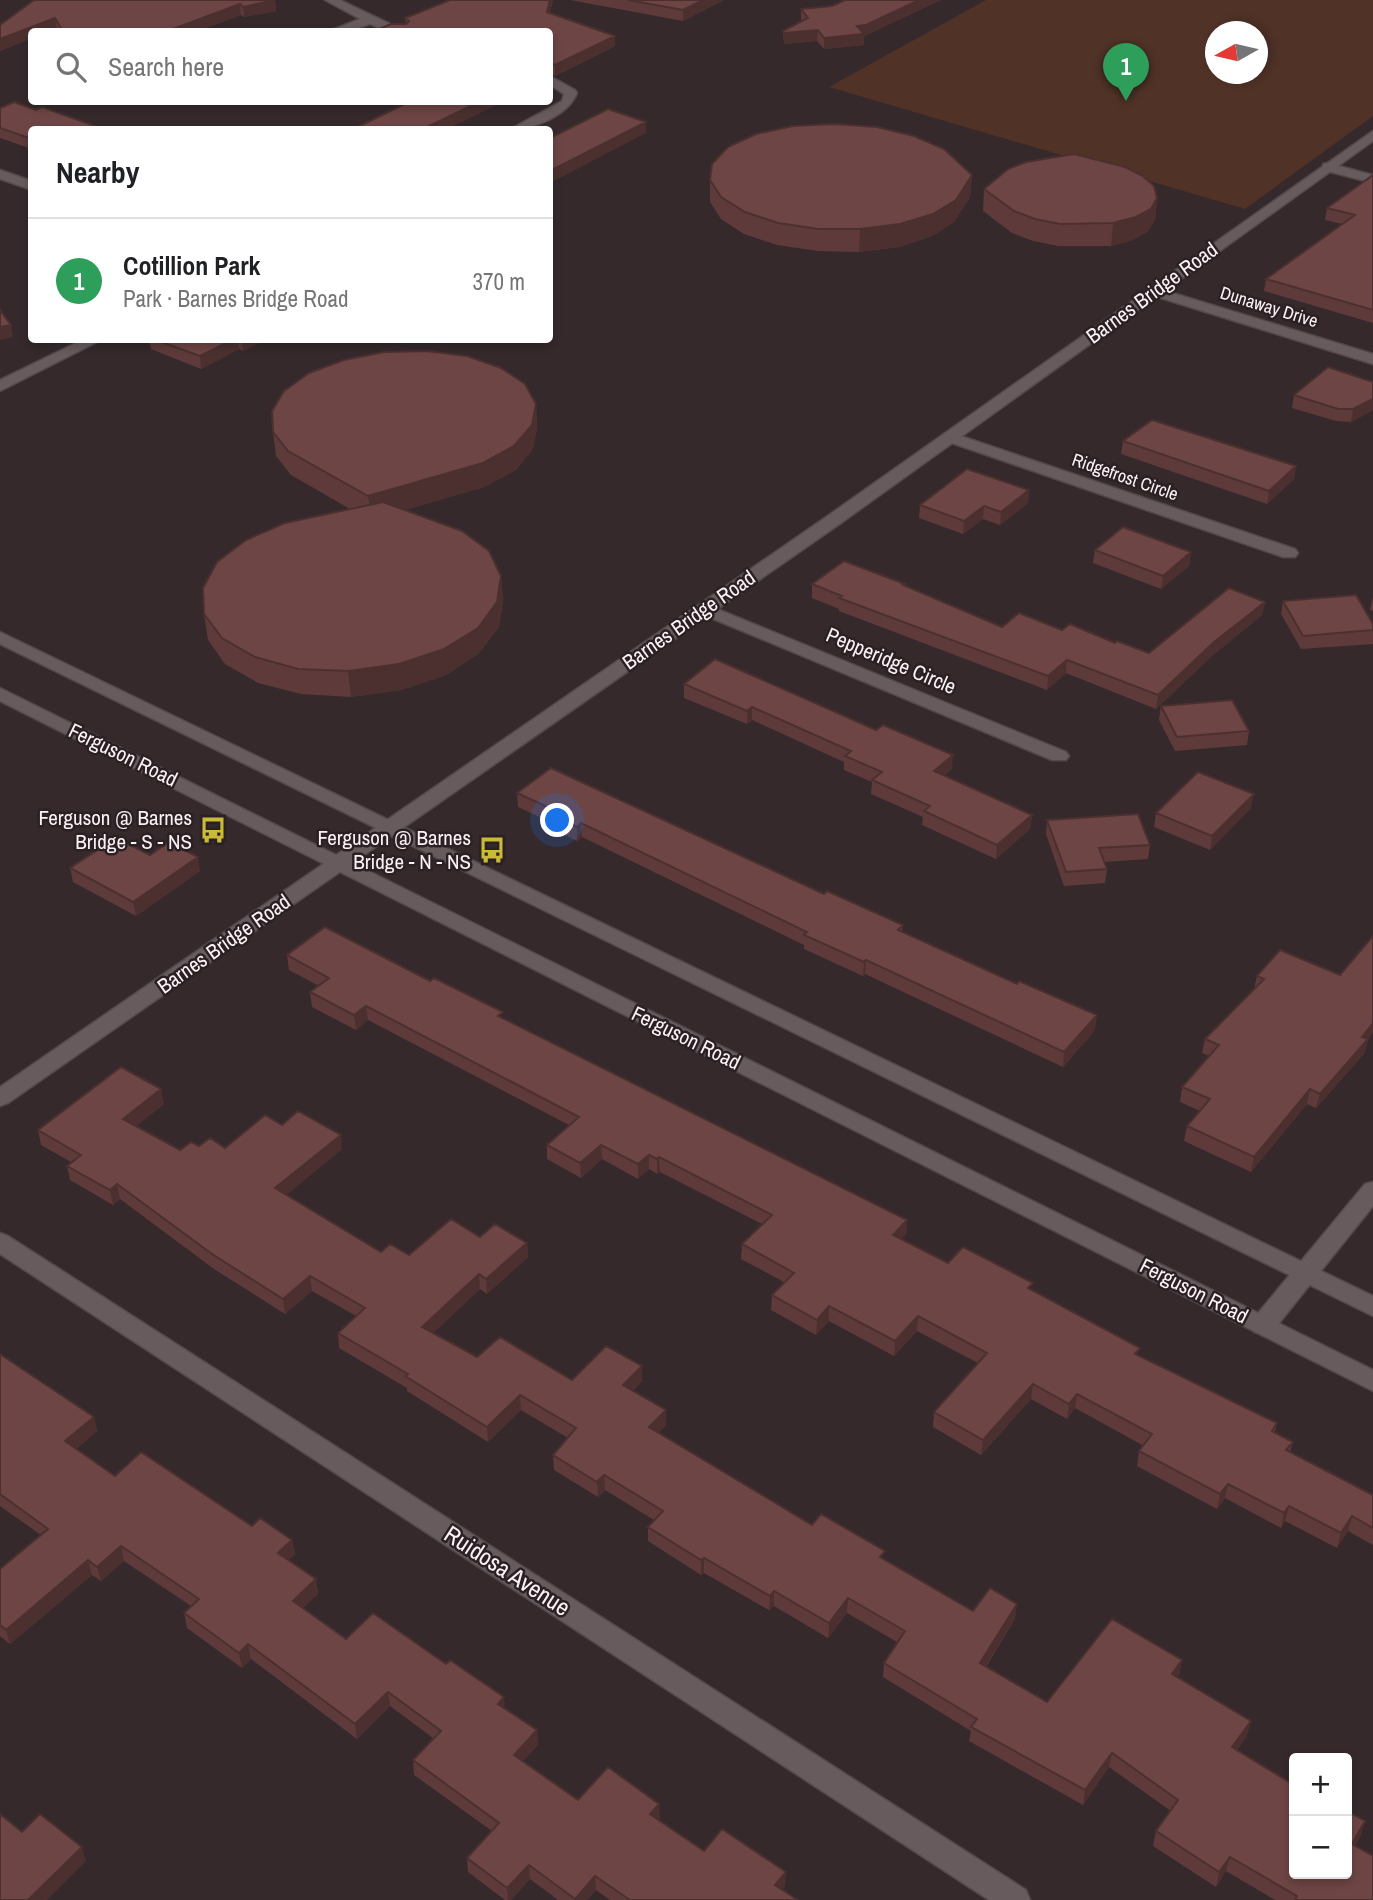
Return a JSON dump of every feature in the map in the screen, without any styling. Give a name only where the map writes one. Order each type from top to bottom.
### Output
[{"type":"street","points":[[331,0],[391,28]]},
{"type":"street","points":[[345,28],[370,20]]},
{"type":"street","points":[[522,126],[567,103],[571,93],[553,81]]},
{"type":"street","name":"Barnes Bridge Road","points":[[0,1098],[705,609],[1373,135]]},
{"type":"street","points":[[1328,167],[1373,179]]},
{"type":"street","points":[[0,174],[28,184]]},
{"type":"street","name":"Dunaway Drive","points":[[1153,291],[1373,359]]},
{"type":"street","points":[[0,386],[87,343]]},
{"type":"street","name":"Ridgefrost Circle","points":[[949,436],[1289,553]]},
{"type":"street","name":"Pepperidge Circle","points":[[705,609],[1059,756]]},
{"type":"street","points":[[0,637],[1373,1307]]},
{"type":"street","name":"Ferguson Road","points":[[0,694],[1373,1381]]},
{"type":"street","points":[[1264,1325],[1373,1190]]},
{"type":"street","name":"Ruidosa Avenue","points":[[0,1242],[1015,1900]]},
{"type":"shaded area","points":[[986,0],[1373,0],[1373,116],[1245,209],[829,87]]},
{"type":"building","points":[[34,0],[275,0],[243,7],[240,4],[176,28],[61,28],[55,18],[0,39],[0,25]]},
{"type":"building","points":[[450,0],[550,0],[547,12],[615,36],[555,65],[553,28],[382,28],[391,24],[406,24],[409,21],[405,18]]},
{"type":"building","points":[[628,0],[703,0],[683,10]]},
{"type":"building","points":[[845,0],[919,0],[866,25],[857,26],[864,34],[824,38],[818,30],[784,33],[783,31],[808,18],[801,9],[832,6]]},
{"type":"building","points":[[14,102],[36,110],[42,107],[95,126],[28,126],[28,138],[0,128],[0,108]]},
{"type":"building","points":[[403,105],[473,105],[429,126],[359,126]]},
{"type":"building","points":[[608,109],[646,122],[553,169],[553,136]]},
{"type":"building","points":[[834,124],[877,127],[914,136],[944,149],[972,175],[956,200],[933,214],[900,224],[860,229],[818,229],[778,223],[745,212],[721,197],[710,180],[712,164],[728,147],[756,134],[793,126]]},
{"type":"building","points":[[1074,154],[1125,167],[1143,176],[1154,186],[1157,198],[1151,209],[1136,217],[1113,223],[1060,224],[1014,211],[984,189],[1008,169],[1026,162]]},
{"type":"building","points":[[1373,175],[1373,310],[1266,279],[1355,215],[1327,208]]},
{"type":"building","points":[[0,310],[11,325],[0,327]]},
{"type":"building","points":[[164,343],[226,343],[200,356]]},
{"type":"building","points":[[427,351],[467,356],[501,368],[525,384],[536,404],[532,425],[514,446],[483,463],[368,496],[288,451],[273,432],[272,411],[284,391],[309,373],[344,360],[384,352]]},
{"type":"building","points":[[1328,367],[1373,382],[1373,399],[1353,409],[1338,409],[1294,395]]},
{"type":"building","points":[[1152,420],[1296,466],[1269,491],[1123,441]]},
{"type":"building","points":[[967,469],[1029,490],[1001,512],[984,506],[964,521],[920,505]]},
{"type":"building","points":[[383,502],[462,531],[489,551],[501,576],[497,602],[478,628],[444,649],[399,664],[348,671],[298,669],[255,657],[222,638],[204,614],[203,588],[217,562],[246,540],[285,523]]},
{"type":"building","points":[[1123,527],[1191,552],[1163,576],[1095,550]]},
{"type":"building","points":[[844,561],[905,584],[903,585],[1002,627],[1019,613],[1062,630],[1070,624],[1115,643],[1117,641],[1149,653],[1229,588],[1265,602],[1214,642],[1158,695],[1067,660],[1048,676],[839,598],[842,596],[812,584]]},
{"type":"building","points":[[1356,595],[1373,624],[1373,630],[1303,636],[1283,601]]},
{"type":"building","points":[[715,659],[876,730],[883,725],[953,755],[934,771],[1032,815],[997,845],[924,811],[930,806],[872,780],[882,772],[845,756],[851,751],[752,707],[747,711],[684,684]]},
{"type":"building","points":[[1232,700],[1249,731],[1177,737],[1161,706]]},
{"type":"building","points":[[551,768],[824,894],[827,891],[903,925],[898,930],[1017,984],[1019,981],[1097,1015],[1064,1052],[866,960],[864,962],[804,935],[807,932],[581,823],[577,827],[546,812],[550,808],[517,793]]},
{"type":"building","points":[[1198,772],[1254,794],[1212,836],[1156,813]]},
{"type":"building","points":[[1138,814],[1150,845],[1099,848],[1107,869],[1066,872],[1047,820]]},
{"type":"building","points":[[116,838],[150,855],[169,842],[198,857],[133,902],[70,868]]},
{"type":"building","points":[[325,927],[430,981],[434,978],[503,1012],[498,1016],[907,1220],[893,1235],[948,1263],[963,1247],[1033,1283],[1028,1288],[1140,1348],[1135,1354],[1277,1423],[1272,1431],[1293,1442],[1286,1450],[1373,1495],[1373,1528],[1352,1516],[1341,1533],[1289,1506],[1284,1513],[1228,1484],[1220,1494],[1139,1451],[1152,1434],[1077,1394],[1069,1404],[1033,1384],[983,1440],[934,1412],[987,1353],[918,1316],[895,1341],[829,1306],[817,1320],[772,1295],[794,1273],[742,1244],[772,1215],[659,1157],[657,1159],[649,1155],[638,1164],[601,1145],[580,1163],[547,1145],[579,1117],[366,1006],[354,1015],[310,992],[329,978],[287,955]]},
{"type":"building","points":[[1373,936],[1373,1023],[1362,1037],[1368,1039],[1320,1094],[1310,1089],[1254,1157],[1187,1126],[1210,1099],[1182,1087],[1219,1045],[1205,1039],[1264,979],[1257,976],[1280,950],[1340,975]]},
{"type":"building","points":[[121,1067],[161,1089],[123,1119],[180,1150],[191,1142],[199,1146],[210,1138],[225,1148],[265,1115],[282,1125],[298,1111],[341,1135],[275,1188],[381,1252],[390,1244],[409,1255],[451,1219],[480,1237],[495,1224],[527,1243],[486,1279],[479,1274],[422,1327],[477,1357],[500,1337],[572,1380],[606,1346],[642,1366],[623,1385],[666,1410],[649,1427],[812,1525],[821,1514],[885,1551],[880,1557],[973,1611],[990,1588],[1017,1604],[980,1663],[1047,1702],[1112,1619],[1182,1660],[1172,1674],[1251,1721],[1232,1747],[1289,1782],[1289,1879],[1352,1879],[1352,1844],[1373,1856],[1373,1900],[1295,1900],[1297,1896],[1230,1857],[1219,1872],[1156,1831],[1178,1800],[1112,1753],[1085,1790],[971,1727],[977,1719],[884,1663],[905,1631],[848,1598],[829,1623],[774,1591],[770,1596],[704,1558],[701,1560],[648,1527],[663,1511],[604,1475],[597,1482],[553,1455],[576,1428],[520,1395],[487,1427],[405,1376],[408,1374],[338,1333],[365,1308],[310,1276],[283,1299],[212,1254],[117,1184],[110,1190],[67,1166],[81,1155],[38,1130]]},
{"type":"building","points":[[0,1354],[94,1417],[65,1441],[115,1476],[141,1452],[252,1526],[260,1518],[292,1540],[278,1553],[316,1579],[293,1601],[346,1639],[373,1613],[446,1664],[450,1660],[504,1697],[498,1704],[537,1730],[514,1755],[578,1800],[608,1767],[659,1804],[650,1814],[704,1851],[722,1829],[786,1872],[775,1885],[798,1900],[630,1900],[595,1876],[575,1899],[529,1865],[507,1888],[467,1858],[499,1823],[413,1760],[441,1731],[388,1692],[355,1724],[248,1644],[239,1653],[184,1613],[199,1599],[121,1546],[97,1567],[88,1560],[6,1630],[0,1625],[0,1569],[48,1529],[0,1494]]},
{"type":"building","points":[[0,1814],[22,1832],[40,1814],[82,1847],[28,1900],[0,1900]]},
{"type":"building","points":[[1352,1814],[1365,1821],[1352,1844]]},
{"type":"place","name":"Cotillion Park","points":[[1126,101]]},
{"type":"place","name":"Ferguson @ Barnes Bridge - S - NS","points":[[213,830]]},
{"type":"place","name":"Ferguson @ Barnes Bridge - N - NS","points":[[492,850]]}]
